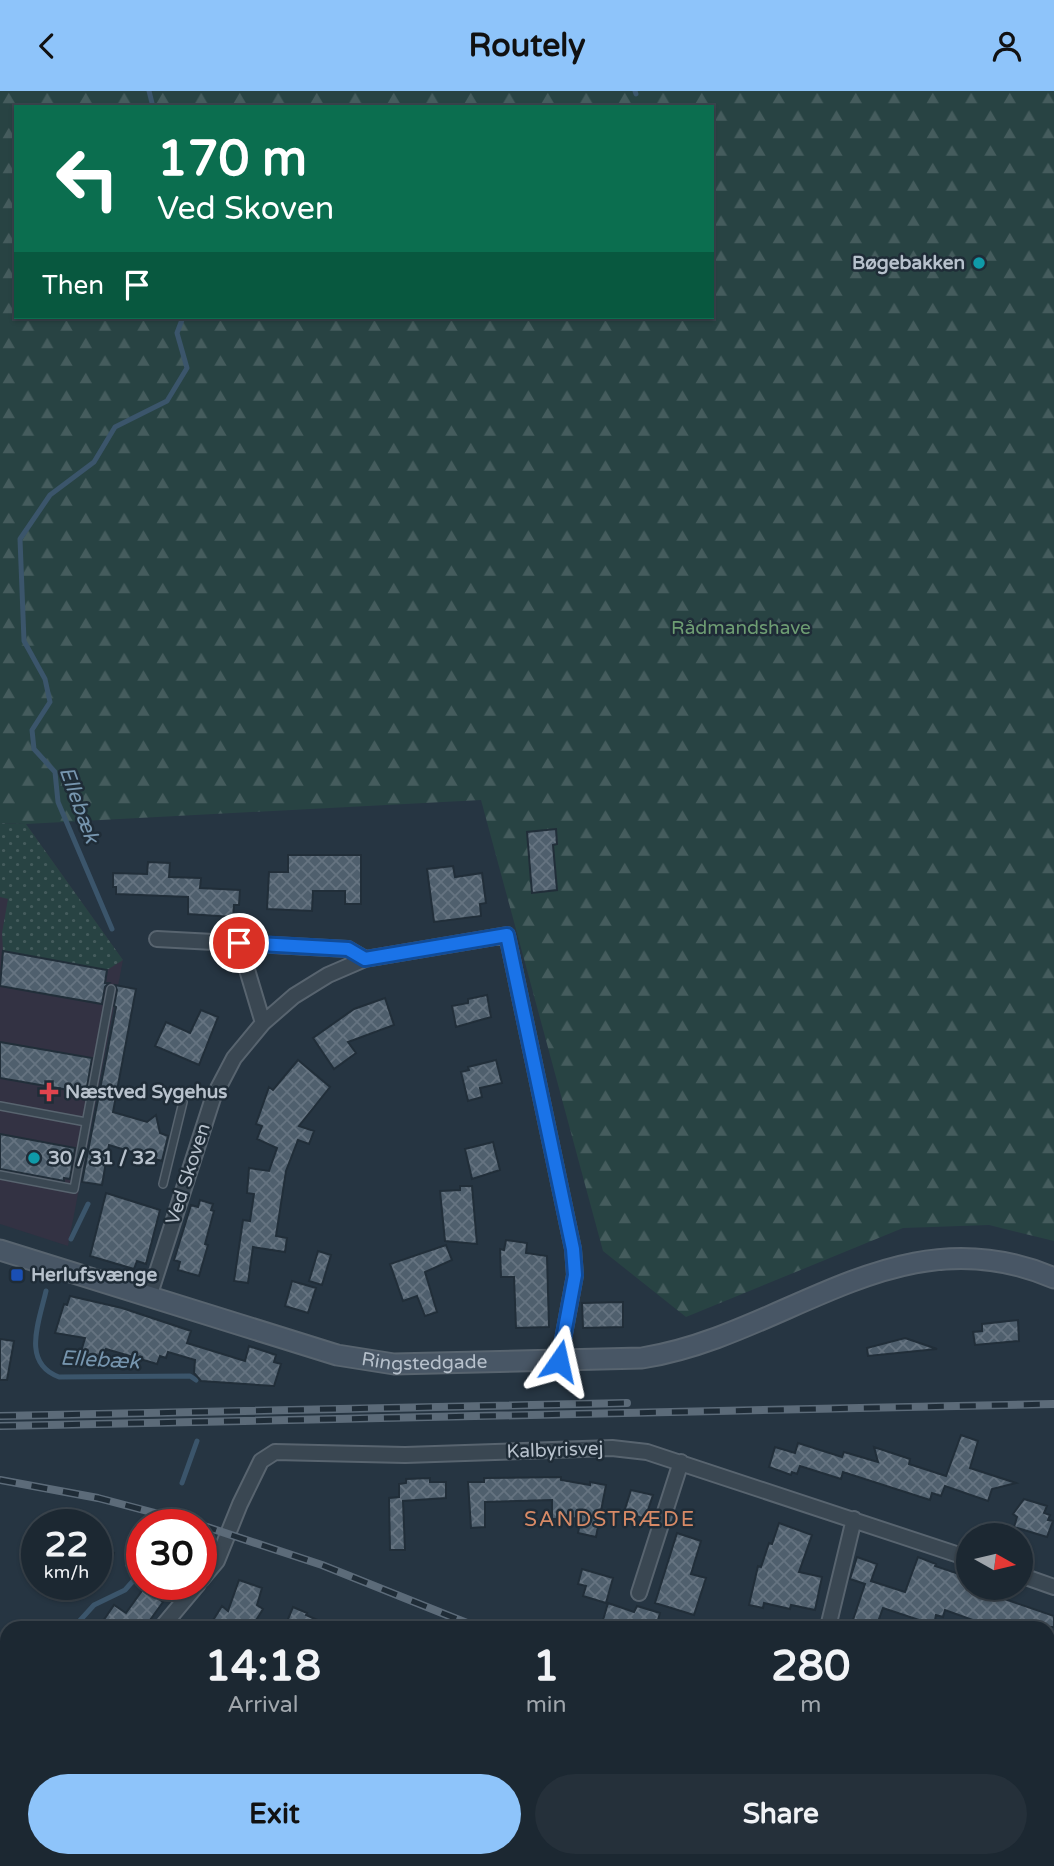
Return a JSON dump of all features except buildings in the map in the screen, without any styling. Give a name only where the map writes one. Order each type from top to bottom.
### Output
[{"type":"street","name":"Ved Skoven","points":[[149,1297],[213,1098],[234,1058],[263,1023],[294,996],[365,959],[507,935],[573,1249],[575,1275],[559,1361]]},
{"type":"street","name":"Ved Skoven","points":[[157,939],[348,949],[365,959]]},
{"type":"street","points":[[239,943],[263,1023]]},
{"type":"street","name":"Ringstedgade","points":[[0,1249],[328,1352],[361,1360],[407,1364],[642,1358],[670,1353],[726,1335],[882,1270],[919,1260],[981,1259],[1054,1277]]},
{"type":"street","name":"Kalbyrisvej","points":[[217,1561],[261,1461],[275,1453],[405,1455],[612,1448],[681,1462],[956,1553]]},
{"type":"street","points":[[639,1593],[681,1462]]},
{"type":"street","points":[[829,1621],[853,1519]]},
{"type":"street","points":[[1033,1580],[1054,1587]]},
{"type":"street","name":"Kalbyrisvej","points":[[167,1621],[185,1600]]},
{"type":"lane","points":[[0,1175],[74,1189],[111,989]]},
{"type":"lane","points":[[163,1184],[183,1102]]},
{"type":"lane","points":[[0,1106],[86,1122]]},
{"type":"shaded area","name":"Næstved Sygehus","points":[[0,823],[26,824],[123,960],[68,1246],[0,1224]]},
{"type":"green space","name":"Rådmandshave","points":[[0,91],[1054,91],[1054,1241],[989,1225],[903,1228],[686,1317],[603,1251],[481,800],[26,824],[0,823]]},
{"type":"green space","points":[[0,823],[26,824],[123,960],[107,970],[3,951],[2,933],[8,899],[0,897]]},
{"type":"waterway","name":"Ellebæk","points":[[149,91],[152,105]]},
{"type":"waterway","name":"Ellebæk","points":[[112,929],[58,802],[55,772],[34,749],[32,730],[50,702],[45,679],[24,641],[20,539],[50,495],[94,462],[115,427],[167,401],[187,368],[177,333],[182,319]]},
{"type":"waterway","name":"Ellebæk","points":[[71,1239],[88,1204]]},
{"type":"waterway","name":"Ellebæk","points":[[46,1291],[37,1328],[36,1352],[47,1371],[59,1377],[190,1376],[196,1380]]},
{"type":"waterway","name":"Ellebæk","points":[[182,1483],[197,1441]]},
{"type":"waterway","name":"Ellebæk","points":[[79,1621],[94,1605],[126,1589]]},
{"type":"railway","points":[[0,1416],[627,1403]]},
{"type":"railway","points":[[0,1426],[1054,1404]]},
{"type":"railway","points":[[0,1480],[98,1498],[140,1509]]},
{"type":"railway","points":[[217,1530],[322,1565],[462,1621]]},
{"type":"place","name":"Bøgebakken","points":[[979,263]]},
{"type":"place","name":"Næstved Sygehus","points":[[49,1092]]},
{"type":"place","name":"30 / 31 / 32","points":[[34,1158]]},
{"type":"place","name":"Herlufsvænge","points":[[17,1275]]},
{"type":"district","name":"SANDSTRÆDE","points":[[610,1519]]},
{"type":"route","points":[[239,943],[348,949],[365,959],[507,935],[573,1249],[575,1275],[559,1361]]}]
